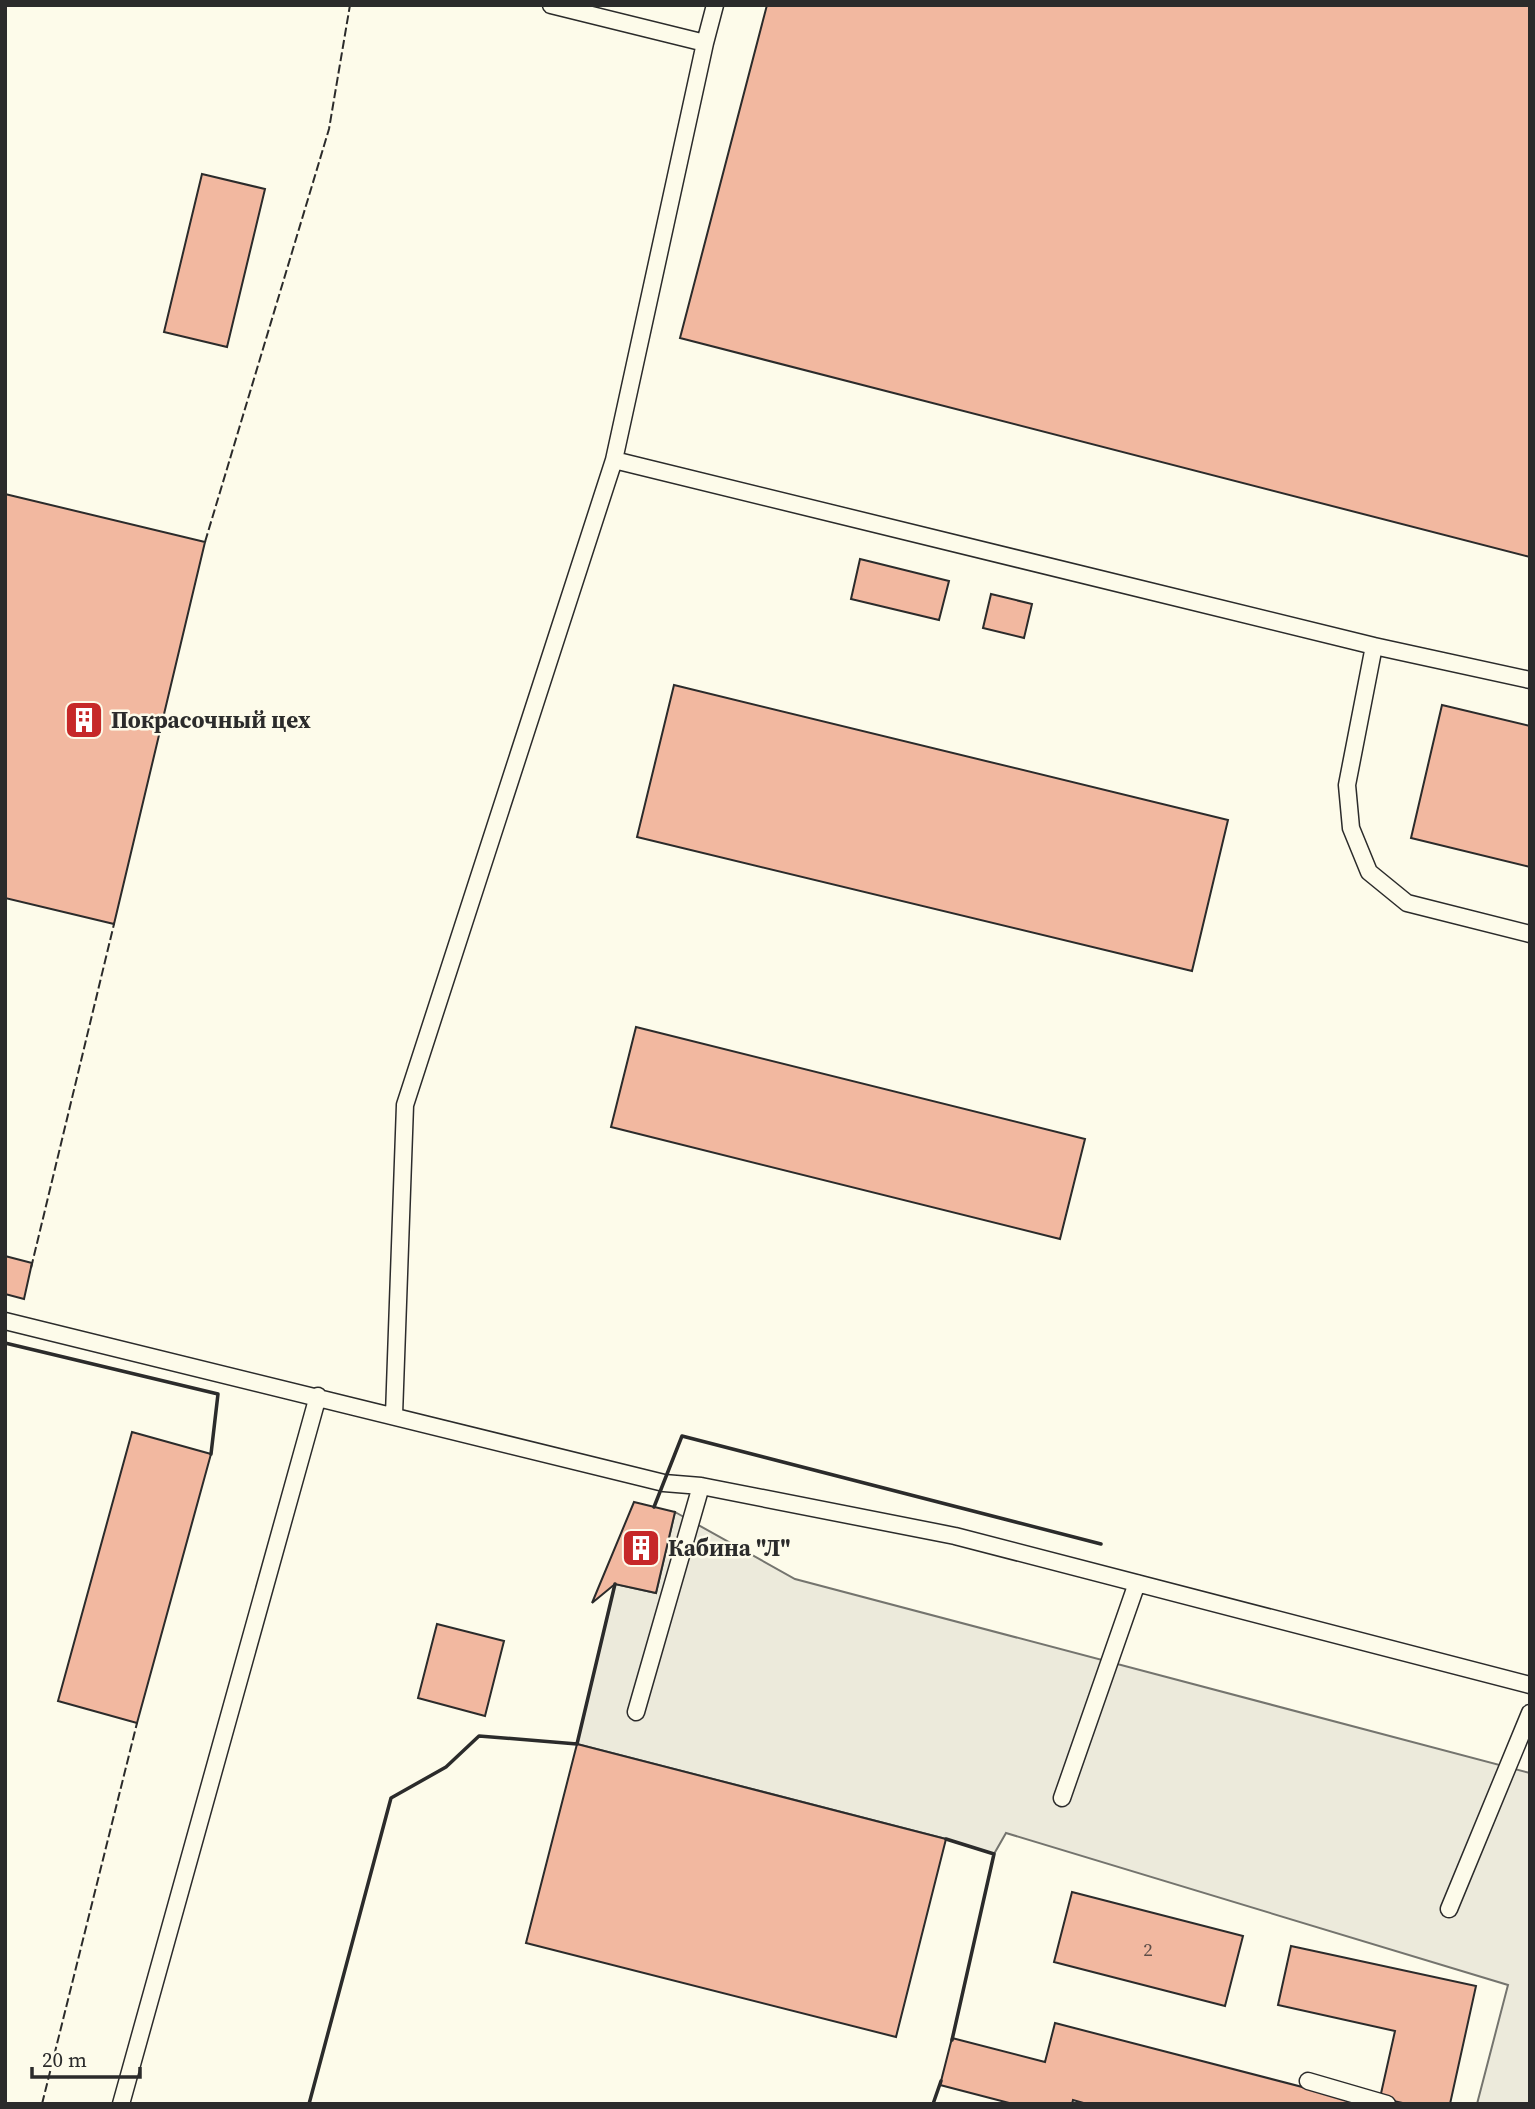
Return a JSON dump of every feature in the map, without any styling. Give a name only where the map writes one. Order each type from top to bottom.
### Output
[{"type":"lane","points":[[551,5],[705,43]]},
{"type":"lane","points":[[394,1415],[405,1105],[614,460],[715,5]]},
{"type":"lane","points":[[614,460],[1374,646],[1530,680]]},
{"type":"lane","points":[[1374,646],[1347,785],[1351,828],[1369,872],[1407,903],[1530,934]]},
{"type":"lane","points":[[5,1321],[664,1483],[701,1486],[955,1536],[1530,1685]]},
{"type":"lane","points":[[121,2104],[318,1396]]},
{"type":"lane","points":[[636,1712],[701,1486]]},
{"type":"lane","points":[[1062,1798],[1137,1583]]},
{"type":"lane","points":[[1449,1909],[1530,1713]]},
{"type":"lane","points":[[1308,2081],[1387,2104]]},
{"type":"shaded area","points":[[675,1512],[795,1579],[1530,1773],[1530,2104],[1477,2104],[1508,1985],[1006,1833],[994,1854],[946,1839],[577,1744],[615,1584],[656,1593]]},
{"type":"building","points":[[767,5],[1530,5],[1530,557],[680,338]]},
{"type":"building","points":[[202,174],[265,189],[227,347],[164,332]]},
{"type":"building","name":"Покрасочный цех","points":[[5,494],[205,542],[114,924],[5,898]]},
{"type":"building","points":[[860,559],[949,581],[939,620],[851,599]]},
{"type":"building","points":[[991,594],[1032,604],[1024,638],[983,628]]},
{"type":"building","points":[[674,685],[1228,820],[1192,971],[637,837]]},
{"type":"building","points":[[1442,705],[1530,726],[1530,867],[1411,838]]},
{"type":"building","points":[[636,1027],[1085,1139],[1060,1239],[611,1127]]},
{"type":"building","points":[[5,1256],[32,1263],[24,1299],[5,1294]]},
{"type":"building","points":[[132,1432],[211,1454],[137,1723],[58,1701]]},
{"type":"building","name":"Кабина \"Л\"","points":[[634,1502],[675,1512],[656,1593],[615,1584],[592,1603]]},
{"type":"building","points":[[437,1624],[504,1641],[485,1716],[418,1698]]},
{"type":"building","points":[[577,1744],[946,1839],[896,2037],[526,1943]]},
{"type":"building","points":[[1072,1892],[1243,1936],[1225,2006],[1054,1962]]},
{"type":"building","points":[[1291,1946],[1476,1986],[1450,2104],[1407,2104],[1380,2098],[1395,2031],[1278,2005]]},
{"type":"building","points":[[1055,2023],[1368,2104],[1087,2104],[1073,2100],[1072,2104],[1013,2104],[940,2085],[952,2038],[1045,2062]]},
{"type":"fence","points":[[205,542],[329,129],[350,5]]},
{"type":"fence","points":[[31,1268],[114,924]]},
{"type":"fence","points":[[42,2104],[137,1723]]},
{"type":"wall","points":[[5,1343],[218,1394],[211,1454]]},
{"type":"wall","points":[[654,1507],[682,1436],[1101,1544]]},
{"type":"wall","points":[[309,2104],[391,1798],[446,1767],[479,1736],[577,1744],[615,1584]]},
{"type":"wall","points":[[946,1839],[994,1854],[952,2040]]},
{"type":"wall","points":[[933,2104],[941,2081]]},
{"type":"place","name":"Покрасочный цех","points":[[84,720]]},
{"type":"place","name":"Кабина \"Л\"","points":[[641,1548]]}]
